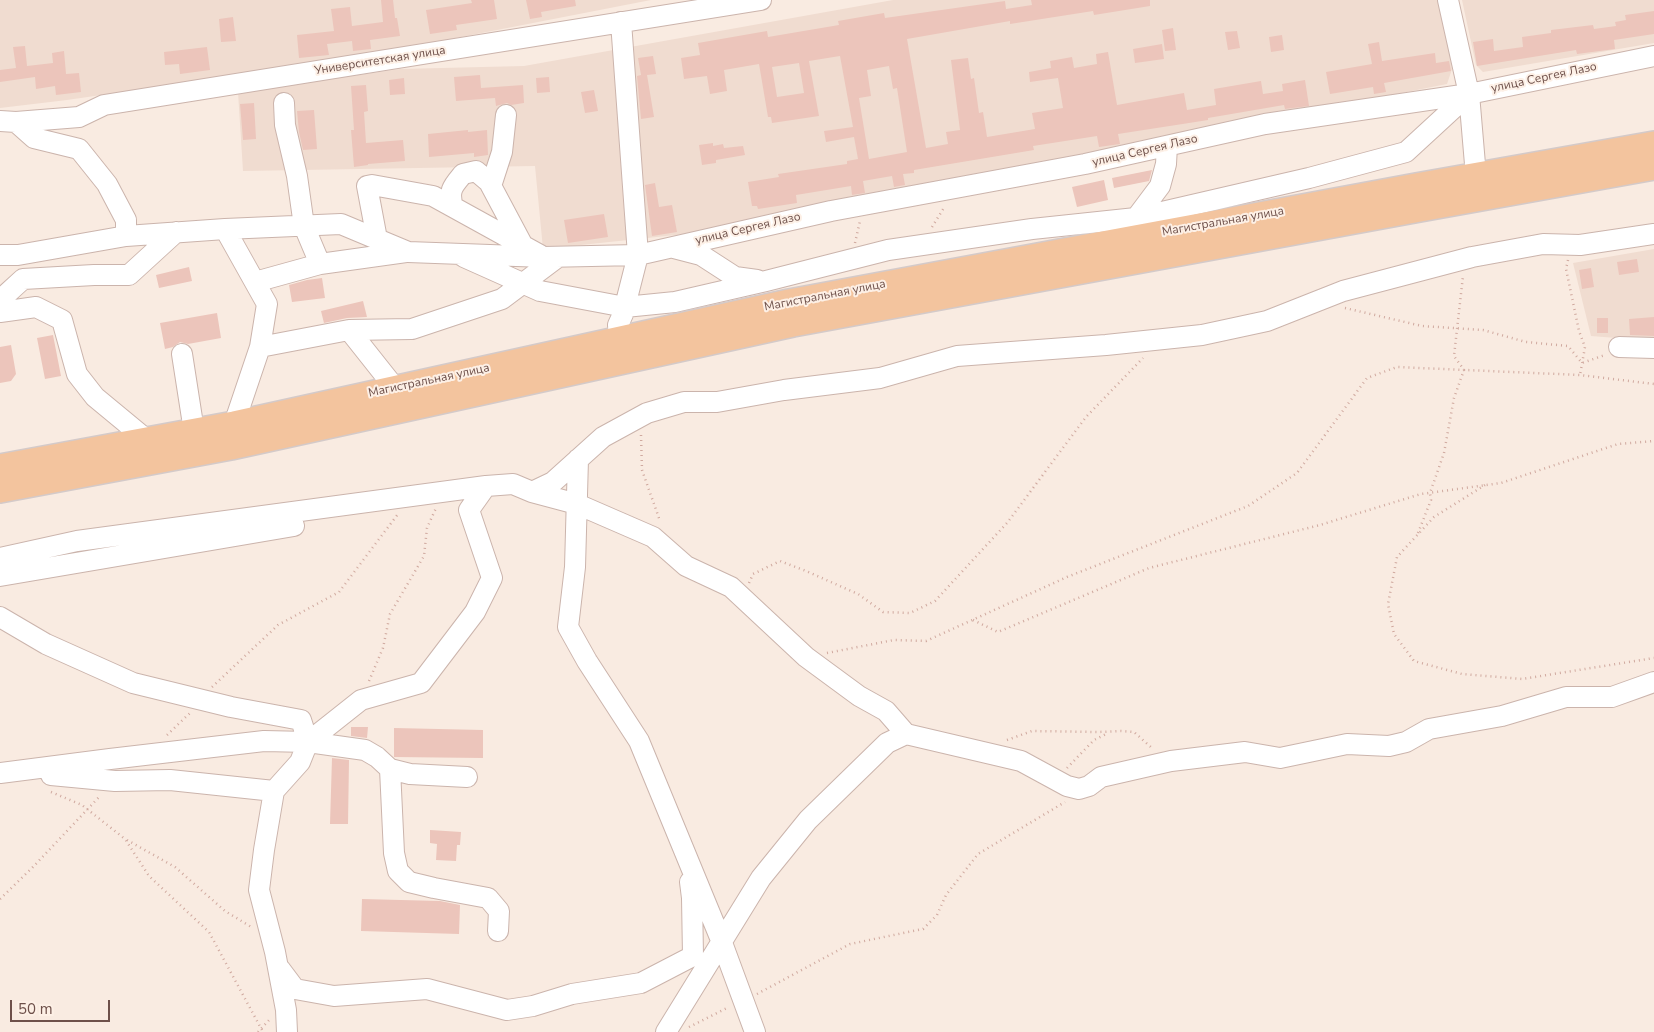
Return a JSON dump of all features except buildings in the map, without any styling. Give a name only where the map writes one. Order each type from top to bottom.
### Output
[{"type":"main road","name":"Магистральная улица","points":[[0,490],[240,445],[792,324],[1478,187],[1654,144]]},
{"type":"main road","name":"Магистральная улица","points":[[0,467],[234,424],[1135,228],[1654,167]]},
{"type":"street","name":"Университетская улица","points":[[8,122],[79,117],[104,105],[761,0]]},
{"type":"street","points":[[1448,0],[1469,94],[1478,187]]},
{"type":"street","points":[[618,339],[618,325],[625,307],[638,254],[621,22]]},
{"type":"street","name":"улица Сергея Лазо","points":[[408,252],[551,257],[638,254],[831,210],[1085,164],[1266,124],[1469,94],[1654,56]]},
{"type":"street","points":[[457,254],[540,291],[625,307],[675,302],[888,250],[1032,229],[1135,228],[1406,152],[1469,94]]},
{"type":"street","points":[[284,103],[284,126],[297,176],[304,226],[320,264]]},
{"type":"street","points":[[491,186],[502,152],[506,116]]},
{"type":"street","points":[[8,122],[34,138],[79,149],[107,184],[126,220],[126,236]]},
{"type":"street","points":[[1135,228],[1160,186],[1166,164],[1168,146]]},
{"type":"street","points":[[453,207],[450,197],[452,186],[463,174],[476,172],[489,182],[522,244]]},
{"type":"street","points":[[260,347],[349,330],[412,329],[502,299],[551,257],[522,244],[433,196],[372,185],[367,186],[377,239]]},
{"type":"street","points":[[23,279],[9,255],[126,236],[176,232],[342,224],[408,252]]},
{"type":"street","points":[[226,229],[266,304],[260,347],[234,424]]},
{"type":"street","points":[[0,300],[23,279],[94,275],[129,276],[176,232]]},
{"type":"street","points":[[532,492],[553,482],[603,437],[647,412],[684,402],[717,402],[784,390],[880,378],[957,356],[1106,345],[1202,335],[1267,321],[1343,292],[1465,258],[1543,244],[1576,245],[1654,234]]},
{"type":"street","points":[[671,247],[701,255],[735,277],[766,281]]},
{"type":"street","points":[[255,282],[320,264],[408,252]]},
{"type":"street","points":[[0,312],[36,307],[62,320],[77,374],[95,398],[146,440]]},
{"type":"street","points":[[349,330],[395,388]]},
{"type":"street","points":[[1619,347],[1654,348]]},
{"type":"street","points":[[182,354],[194,431]]},
{"type":"street","points":[[578,459],[575,567],[568,628],[587,662],[639,741],[721,940],[754,1032]]},
{"type":"street","points":[[0,558],[77,541],[463,489],[513,484],[532,492],[577,504],[653,538],[686,566],[731,587],[806,657],[860,696],[886,711],[906,734],[1021,761],[1056,780],[1079,789],[1089,786],[1101,777],[1171,761],[1245,752],[1280,758],[1347,744],[1389,746],[1406,742],[1429,729],[1502,716],[1566,697],[1612,697],[1654,682]]},
{"type":"street","points":[[287,1032],[286,1010],[270,932],[259,890],[274,790],[300,762],[308,742],[360,700],[421,683],[476,612],[492,578],[469,510],[486,486]]},
{"type":"street","points":[[0,576],[402,508],[439,500],[463,489]]},
{"type":"street","points":[[0,616],[46,644],[133,683],[231,707],[301,720],[308,742]]},
{"type":"street","points":[[666,1032],[761,878],[808,820],[887,743],[906,734]]},
{"type":"street","points":[[2,774],[110,758],[264,741],[308,742],[365,750],[377,757],[390,769],[410,774],[467,777]]},
{"type":"street","points":[[390,769],[394,853],[398,871],[409,882],[488,898],[499,911],[498,932]]},
{"type":"street","points":[[2,774],[52,775],[115,781],[170,780],[274,790]]},
{"type":"street","points":[[688,860],[692,898],[693,956],[688,995]]},
{"type":"street","points":[[277,965],[295,989],[334,996],[427,989],[506,1010],[533,1006],[572,994],[641,983],[693,956]]},
{"type":"path","points":[[918,246],[956,188]]},
{"type":"path","points":[[849,260],[858,235],[862,205]]},
{"type":"path","points":[[1576,245],[1566,269],[1579,331],[1585,347],[1580,375]]},
{"type":"path","points":[[1464,370],[1454,356],[1465,258]]},
{"type":"path","points":[[1316,302],[1422,326],[1483,330],[1526,342],[1568,346],[1582,363]]},
{"type":"path","points":[[1582,363],[1603,356],[1619,347]]},
{"type":"path","points":[[743,598],[752,574],[780,561],[858,594],[883,612],[910,612],[934,601],[1006,523],[1086,417],[1149,354]]},
{"type":"path","points":[[806,657],[894,640],[926,641],[1068,577],[1248,506],[1297,473],[1368,378],[1397,367],[1580,375],[1654,384]]},
{"type":"path","points":[[1418,534],[1431,500],[1430,493],[1444,453],[1454,398],[1464,370]]},
{"type":"path","points":[[641,416],[642,470],[661,524]]},
{"type":"path","points":[[972,620],[998,632],[1069,600],[1149,568],[1320,525],[1421,494],[1501,483],[1618,444],[1654,442]]},
{"type":"path","points":[[1486,485],[1434,518],[1397,557],[1388,604],[1394,634],[1414,661],[1462,674],[1522,679],[1654,658]]},
{"type":"path","points":[[360,700],[383,648],[390,614],[424,556],[427,528],[439,500]]},
{"type":"path","points":[[1002,742],[1032,730],[1134,732],[1150,747],[1171,761]]},
{"type":"path","points":[[1056,780],[1094,740],[1110,731]]},
{"type":"path","points":[[687,1028],[743,1001],[850,944],[923,928],[937,915],[946,896],[978,854],[1075,796],[1079,789]]},
{"type":"path","points":[[50,792],[82,804],[125,840],[175,867],[225,911],[250,927],[270,932]]},
{"type":"path","points":[[125,840],[148,876],[209,932],[263,1032]]},
{"type":"shaded area","points":[[0,0],[651,0],[343,60],[0,108]]},
{"type":"shaded area","points":[[893,0],[1441,0],[1452,69],[1447,84],[1089,155],[685,234],[543,249],[535,166],[243,171],[238,92],[400,69],[524,66]]},
{"type":"shaded area","points":[[1462,0],[1654,0],[1654,43],[1483,72],[1476,65]]},
{"type":"shaded area","points":[[1654,249],[1654,341],[1591,336],[1573,263]]}]
